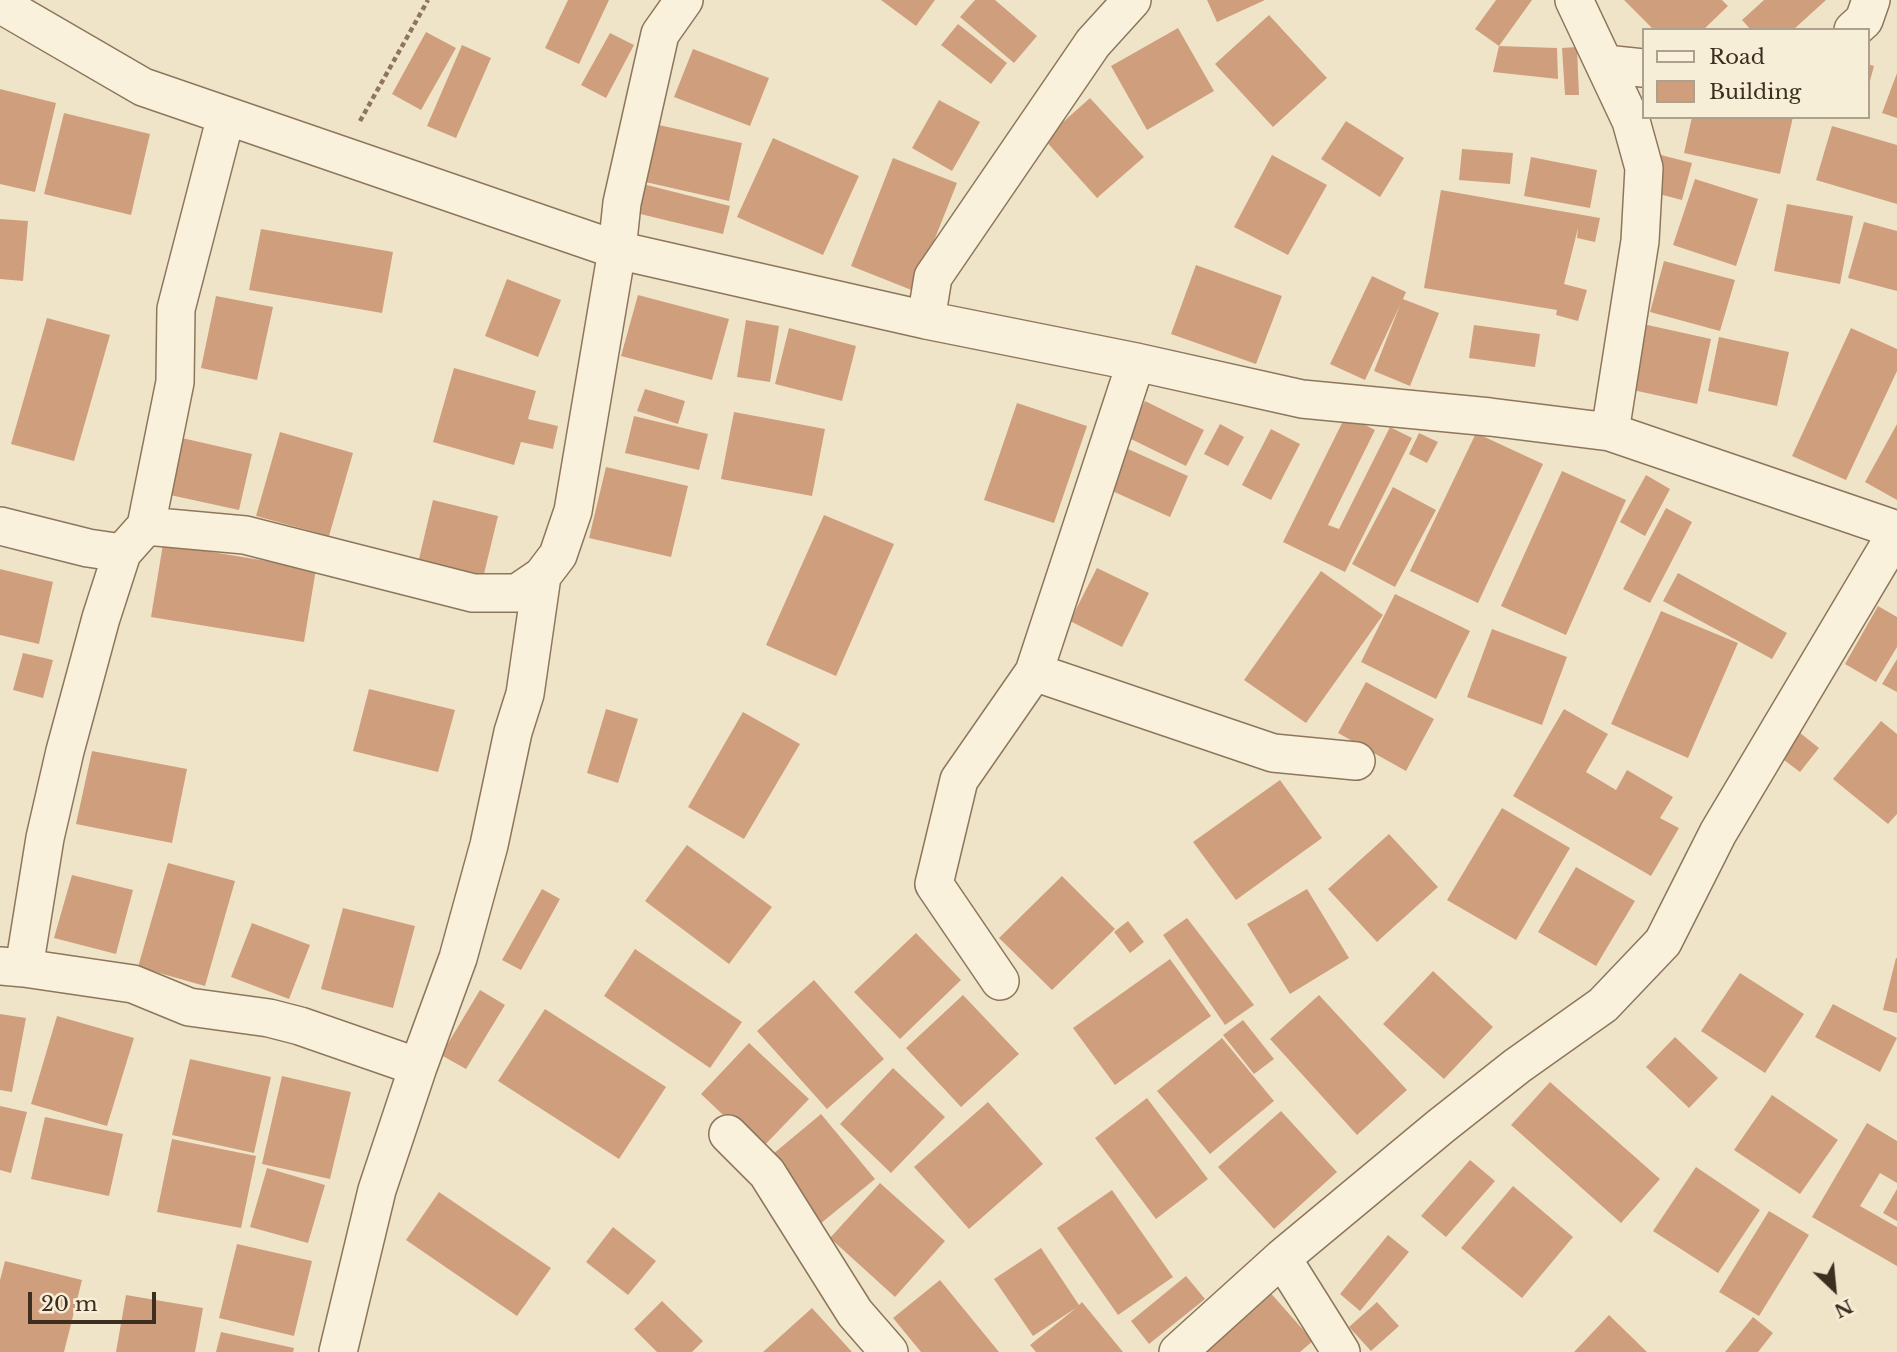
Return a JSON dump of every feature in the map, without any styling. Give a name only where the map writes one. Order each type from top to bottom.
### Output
[{"type":"street","points":[[0,526],[88,548],[134,540],[245,535],[473,593],[517,593],[542,576],[558,555],[573,511],[617,250],[622,204],[660,34],[684,0]]},
{"type":"street","points":[[926,320],[933,277],[1093,43],[1132,0]]},
{"type":"street","points":[[1574,0],[1631,121],[1644,168],[1640,241],[1610,432]]},
{"type":"street","points":[[1855,28],[1864,20],[1871,0]]},
{"type":"street","points":[[2,3],[143,88],[617,250],[926,320],[1302,399],[1490,417],[1610,432],[1897,531],[1718,833],[1663,942],[1604,1005],[1517,1066],[1282,1258],[1178,1352]]},
{"type":"street","points":[[1605,64],[1642,68]]},
{"type":"street","points":[[226,116],[176,309],[174,382],[134,540],[101,618],[12,967],[132,984],[189,1007],[270,1018],[300,1026],[418,1067]]},
{"type":"street","points":[[1000,981],[934,884],[960,780],[1034,672],[1136,362]]},
{"type":"street","points":[[338,1352],[377,1190],[458,958],[489,845],[513,732],[525,694],[542,576]]},
{"type":"street","points":[[1034,672],[1273,753],[1356,761]]},
{"type":"street","points":[[728,1134],[767,1173],[855,1312],[889,1352]]},
{"type":"street","points":[[1282,1258],[1341,1352]]},
{"type":"path","points":[[341,155],[428,0]]},
{"type":"building","points":[[568,0],[609,0],[579,64],[545,48]]},
{"type":"building","points":[[881,0],[935,0],[916,26]]},
{"type":"building","points":[[975,0],[995,0],[1037,36],[1014,63],[960,17]]},
{"type":"building","points":[[1207,0],[1265,0],[1217,22]]},
{"type":"building","points":[[1496,0],[1532,0],[1499,46],[1475,29]]},
{"type":"building","points":[[1624,0],[1722,0],[1728,6],[1705,28],[1652,28]]},
{"type":"building","points":[[1764,0],[1826,0],[1795,28],[1749,28],[1742,20]]},
{"type":"building","points":[[1269,15],[1327,78],[1273,127],[1215,64]]},
{"type":"building","points":[[958,24],[1007,63],[991,84],[941,45]]},
{"type":"building","points":[[1178,28],[1214,91],[1147,130],[1111,66]]},
{"type":"building","points":[[426,32],[456,48],[421,110],[392,94]]},
{"type":"building","points":[[610,33],[634,45],[606,98],[581,85]]},
{"type":"building","points":[[462,45],[491,58],[456,138],[427,126]]},
{"type":"building","points":[[1499,46],[1557,48],[1558,79],[1493,72]]},
{"type":"building","points":[[1577,47],[1579,95],[1565,95],[1562,48]]},
{"type":"building","points":[[693,49],[769,78],[750,126],[674,97]]},
{"type":"building","points":[[1869,65],[1874,66],[1869,84]]},
{"type":"building","points":[[1897,73],[1897,118],[1882,113]]},
{"type":"building","points":[[0,89],[56,103],[35,192],[0,184]]},
{"type":"building","points":[[1090,98],[1144,157],[1097,198],[1044,139]]},
{"type":"building","points":[[939,100],[980,122],[952,171],[912,148]]},
{"type":"building","points":[[64,113],[150,134],[131,215],[44,194]]},
{"type":"building","points":[[1692,119],[1793,119],[1780,174],[1684,153]]},
{"type":"building","points":[[1346,121],[1404,158],[1380,197],[1321,159]]},
{"type":"building","points":[[654,124],[742,143],[729,201],[641,181]]},
{"type":"building","points":[[1832,126],[1897,145],[1897,204],[1816,180]]},
{"type":"building","points":[[773,138],[859,176],[823,255],[737,217]]},
{"type":"building","points":[[1462,149],[1513,153],[1510,184],[1459,180]]},
{"type":"building","points":[[1272,155],[1327,185],[1288,255],[1234,227]]},
{"type":"building","points":[[1661,155],[1692,163],[1682,200],[1651,192]]},
{"type":"building","points":[[1531,157],[1597,170],[1590,208],[1524,196]]},
{"type":"building","points":[[893,158],[957,183],[914,291],[851,266]]},
{"type":"building","points":[[1695,179],[1758,199],[1736,266],[1673,245]]},
{"type":"building","points":[[639,183],[730,206],[723,234],[632,212]]},
{"type":"building","points":[[1441,190],[1600,218],[1595,242],[1577,238],[1578,228],[1564,284],[1587,290],[1578,321],[1556,315],[1557,310],[1424,288]]},
{"type":"building","points":[[1787,204],[1853,216],[1840,284],[1774,271]]},
{"type":"building","points":[[0,219],[28,221],[23,281],[0,279]]},
{"type":"building","points":[[1864,222],[1897,231],[1897,291],[1848,278]]},
{"type":"building","points":[[261,229],[393,252],[382,313],[249,290]]},
{"type":"building","points":[[1664,261],[1735,280],[1720,331],[1650,312]]},
{"type":"building","points":[[1196,265],[1282,296],[1256,364],[1171,334]]},
{"type":"building","points":[[1372,276],[1406,292],[1403,299],[1439,313],[1410,386],[1374,371],[1400,305],[1365,380],[1330,364]]},
{"type":"building","points":[[507,279],[561,300],[538,357],[485,336]]},
{"type":"building","points":[[638,295],[729,319],[712,380],[621,356]]},
{"type":"building","points":[[216,296],[273,307],[257,380],[201,368]]},
{"type":"building","points":[[47,318],[110,335],[74,461],[11,444]]},
{"type":"building","points":[[746,320],[779,326],[770,382],[737,377]]},
{"type":"building","points":[[1643,324],[1711,339],[1697,404],[1628,389]]},
{"type":"building","points":[[1474,325],[1540,334],[1535,367],[1469,358]]},
{"type":"building","points":[[789,328],[856,346],[842,401],[775,384]]},
{"type":"building","points":[[1851,328],[1897,349],[1897,371],[1846,480],[1792,456]]},
{"type":"building","points":[[1719,337],[1789,352],[1777,406],[1708,391]]},
{"type":"building","points":[[454,368],[536,391],[528,419],[558,426],[553,449],[521,442],[514,465],[433,442]]},
{"type":"building","points":[[645,389],[685,401],[678,424],[637,411]]},
{"type":"building","points":[[1145,401],[1204,430],[1186,466],[1127,437]]},
{"type":"building","points":[[1017,403],[1087,426],[1054,523],[984,500]]},
{"type":"building","points":[[734,412],[825,429],[812,496],[721,479]]},
{"type":"building","points":[[1346,415],[1375,430],[1328,525],[1339,529],[1390,427],[1412,438],[1345,572],[1283,542]]},
{"type":"building","points":[[634,416],[708,434],[699,470],[625,453]]},
{"type":"building","points":[[1220,424],[1244,437],[1228,466],[1204,454]]},
{"type":"building","points":[[1897,424],[1897,500],[1865,482]]},
{"type":"building","points":[[1271,429],[1300,444],[1271,500],[1242,485]]},
{"type":"building","points":[[280,432],[353,453],[329,536],[256,516]]},
{"type":"building","points":[[1419,433],[1438,442],[1427,463],[1409,454]]},
{"type":"building","points":[[1476,433],[1543,464],[1478,603],[1410,571]]},
{"type":"building","points":[[182,438],[252,454],[239,510],[170,495]]},
{"type":"building","points":[[1128,449],[1188,476],[1170,517],[1110,490]]},
{"type":"building","points":[[606,467],[688,486],[671,557],[589,538]]},
{"type":"building","points":[[1562,471],[1626,500],[1566,635],[1501,606]]},
{"type":"building","points":[[1646,475],[1670,489],[1645,536],[1620,522]]},
{"type":"building","points":[[1393,487],[1436,510],[1395,587],[1352,564]]},
{"type":"building","points":[[433,500],[498,516],[483,578],[418,563]]},
{"type":"building","points":[[1666,508],[1692,522],[1650,603],[1623,589]]},
{"type":"building","points":[[824,515],[894,544],[836,676],[766,645]]},
{"type":"building","points":[[163,544],[316,569],[304,642],[151,617]]},
{"type":"building","points":[[1097,568],[1149,593],[1122,647],[1070,621]]},
{"type":"building","points":[[0,569],[53,582],[39,644],[0,635]]},
{"type":"building","points":[[1321,571],[1383,615],[1306,723],[1244,680]]},
{"type":"building","points":[[1678,573],[1787,633],[1772,659],[1663,601]]},
{"type":"building","points":[[1395,594],[1470,631],[1436,699],[1361,662]]},
{"type":"building","points":[[1878,606],[1897,617],[1897,647],[1876,682],[1845,664]]},
{"type":"building","points":[[1661,611],[1738,643],[1688,758],[1611,724]]},
{"type":"building","points":[[1492,629],[1567,657],[1542,725],[1467,697]]},
{"type":"building","points":[[23,653],[53,660],[43,698],[13,690]]},
{"type":"building","points":[[1897,659],[1897,692],[1882,684]]},
{"type":"building","points":[[1366,682],[1434,719],[1406,771],[1338,733]]},
{"type":"building","points":[[369,689],[455,710],[438,772],[353,751]]},
{"type":"building","points":[[606,709],[638,719],[618,783],[587,773]]},
{"type":"building","points":[[1564,709],[1608,734],[1586,772],[1616,790],[1627,770],[1673,797],[1660,818],[1679,828],[1651,876],[1513,796]]},
{"type":"building","points":[[743,712],[800,744],[744,839],[688,807]]},
{"type":"building","points":[[1881,721],[1897,734],[1897,814],[1888,824],[1833,779]]},
{"type":"building","points":[[1799,732],[1819,748],[1800,772],[1780,757]]},
{"type":"building","points":[[92,751],[187,769],[172,843],[76,824]]},
{"type":"building","points":[[1280,780],[1322,838],[1236,900],[1193,842]]},
{"type":"building","points":[[1502,808],[1570,848],[1516,940],[1447,900]]},
{"type":"building","points":[[1389,834],[1438,887],[1377,942],[1328,889]]},
{"type":"building","points":[[687,845],[772,907],[729,964],[645,901]]},
{"type":"building","points":[[168,863],[235,881],[205,986],[138,967]]},
{"type":"building","points":[[1576,867],[1635,901],[1596,966],[1538,932]]},
{"type":"building","points":[[72,875],[133,890],[116,954],[54,938]]},
{"type":"building","points":[[1062,876],[1115,929],[1052,990],[999,938]]},
{"type":"building","points":[[542,889],[560,899],[521,970],[502,960]]},
{"type":"building","points":[[1307,889],[1349,958],[1290,994],[1247,924]]},
{"type":"building","points":[[343,908],[415,926],[393,1008],[321,989]]},
{"type":"building","points":[[1187,918],[1254,1005],[1225,1025],[1163,935]]},
{"type":"building","points":[[1128,921],[1144,942],[1130,953],[1114,932]]},
{"type":"building","points":[[252,923],[310,945],[289,999],[231,977]]},
{"type":"building","points":[[916,933],[961,980],[900,1039],[854,992]]},
{"type":"building","points":[[635,949],[742,1022],[710,1068],[604,996]]},
{"type":"building","points":[[1897,958],[1897,1013],[1883,1010]]},
{"type":"building","points":[[1170,959],[1211,1016],[1115,1085],[1073,1028]]},
{"type":"building","points":[[1433,971],[1493,1027],[1444,1079],[1383,1024]]},
{"type":"building","points":[[1740,973],[1804,1014],[1765,1073],[1701,1031]]},
{"type":"building","points":[[814,980],[884,1059],[827,1109],[757,1031]]},
{"type":"building","points":[[480,990],[505,1005],[466,1069],[441,1055]]},
{"type":"building","points":[[963,995],[1019,1054],[961,1107],[906,1048]]},
{"type":"building","points":[[1319,995],[1407,1090],[1357,1135],[1270,1039]]},
{"type":"building","points":[[1833,1004],[1897,1038],[1880,1072],[1815,1037]]},
{"type":"building","points":[[545,1009],[666,1087],[619,1159],[498,1081]]},
{"type":"building","points":[[0,1014],[26,1018],[12,1092],[0,1090]]},
{"type":"building","points":[[57,1016],[134,1038],[107,1126],[31,1104]]},
{"type":"building","points":[[1243,1020],[1274,1059],[1254,1074],[1223,1035]]},
{"type":"building","points":[[1675,1037],[1718,1078],[1689,1108],[1646,1067]]},
{"type":"building","points":[[1222,1038],[1274,1101],[1210,1154],[1157,1091]]},
{"type":"building","points":[[749,1043],[809,1099],[760,1150],[701,1094]]},
{"type":"building","points":[[190,1059],[271,1077],[254,1153],[172,1135]]},
{"type":"building","points":[[893,1068],[945,1117],[891,1173],[840,1124]]},
{"type":"building","points":[[282,1076],[351,1092],[330,1179],[262,1164]]},
{"type":"building","points":[[1550,1082],[1660,1179],[1621,1223],[1511,1125]]},
{"type":"building","points":[[1772,1095],[1838,1140],[1800,1194],[1734,1150]]},
{"type":"building","points":[[1147,1098],[1208,1179],[1156,1219],[1095,1138]]},
{"type":"building","points":[[988,1102],[1043,1164],[969,1229],[914,1167]]},
{"type":"building","points":[[0,1106],[27,1112],[11,1173],[0,1170]]},
{"type":"building","points":[[1281,1111],[1337,1172],[1274,1229],[1218,1167]]},
{"type":"building","points":[[821,1114],[875,1179],[820,1224],[767,1159]]},
{"type":"building","points":[[45,1117],[123,1134],[109,1196],[31,1179]]},
{"type":"building","points":[[1867,1123],[1897,1141],[1897,1183],[1880,1173],[1860,1206],[1897,1227],[1897,1266],[1812,1217]]},
{"type":"building","points":[[172,1139],[256,1156],[241,1228],[157,1212]]},
{"type":"building","points":[[1470,1160],[1495,1181],[1446,1237],[1421,1216]]},
{"type":"building","points":[[1696,1167],[1760,1210],[1718,1273],[1653,1231]]},
{"type":"building","points":[[267,1168],[325,1185],[308,1243],[250,1227]]},
{"type":"building","points":[[880,1183],[945,1241],[895,1297],[830,1238]]},
{"type":"building","points":[[1513,1186],[1573,1237],[1522,1298],[1461,1248]]},
{"type":"building","points":[[1897,1189],[1897,1221],[1883,1213]]},
{"type":"building","points":[[1112,1190],[1173,1277],[1118,1315],[1057,1228]]},
{"type":"building","points":[[439,1192],[551,1268],[517,1316],[406,1240]]},
{"type":"building","points":[[1769,1211],[1809,1235],[1759,1316],[1719,1292]]},
{"type":"building","points":[[613,1227],[656,1261],[628,1295],[586,1262]]},
{"type":"building","points":[[1388,1235],[1409,1252],[1360,1311],[1340,1294]]},
{"type":"building","points":[[237,1244],[312,1261],[294,1336],[219,1318]]},
{"type":"building","points":[[1041,1248],[1079,1305],[1082,1302],[1123,1352],[1036,1352],[1030,1345],[1076,1308],[1033,1336],[994,1279]]},
{"type":"building","points":[[5,1261],[82,1280],[64,1352],[0,1352],[0,1280]]},
{"type":"building","points":[[1186,1276],[1205,1299],[1149,1344],[1131,1321]]},
{"type":"building","points":[[940,1280],[999,1352],[921,1352],[893,1318]]},
{"type":"building","points":[[1268,1290],[1313,1341],[1300,1352],[1196,1352]]},
{"type":"building","points":[[126,1295],[203,1308],[195,1352],[116,1352]]},
{"type":"building","points":[[662,1301],[703,1341],[692,1352],[657,1352],[634,1329]]},
{"type":"building","points":[[1377,1302],[1399,1326],[1371,1351],[1349,1327]]},
{"type":"building","points":[[812,1308],[852,1352],[763,1352]]},
{"type":"building","points":[[1609,1315],[1647,1352],[1574,1352]]},
{"type":"building","points":[[1753,1317],[1773,1333],[1758,1352],[1725,1352]]},
{"type":"building","points":[[221,1332],[294,1348],[293,1352],[216,1352]]}]
